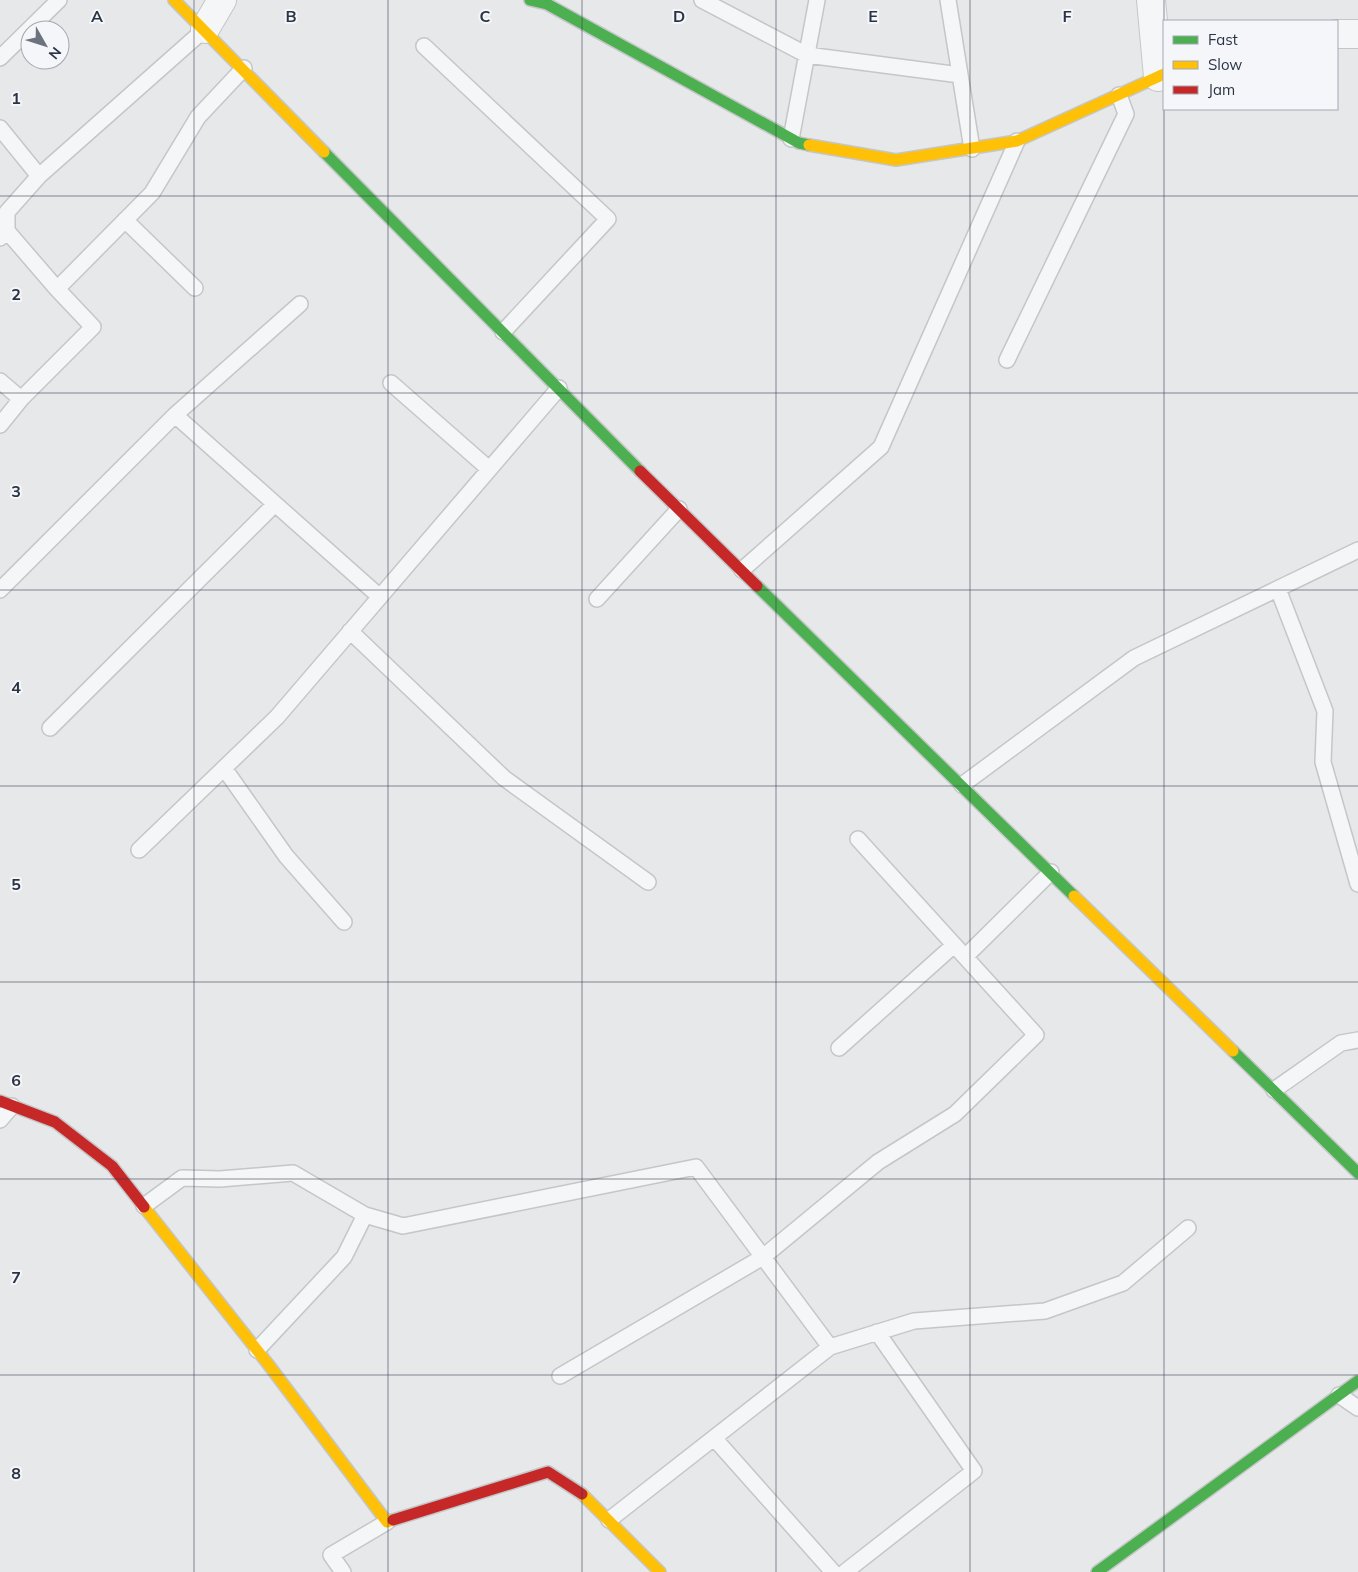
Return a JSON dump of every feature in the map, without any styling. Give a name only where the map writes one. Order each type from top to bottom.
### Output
[{"type":"street","points":[[174,0],[244,68],[679,509],[1358,1173]]},
{"type":"street","points":[[205,29],[222,0]]},
{"type":"street","points":[[530,0],[548,4],[799,143],[896,160],[1017,142],[1161,76],[1151,0]]},
{"type":"street","points":[[1338,34],[1358,34]]},
{"type":"street","points":[[6,1103],[55,1122],[112,1166],[257,1350],[387,1522],[548,1472],[587,1497],[660,1572]]},
{"type":"street","points":[[1098,1572],[1358,1381]]},
{"type":"lane","points":[[0,58],[59,0]]},
{"type":"lane","points":[[702,0],[807,55],[960,75]]},
{"type":"lane","points":[[791,139],[818,0]]},
{"type":"lane","points":[[948,0],[972,149]]},
{"type":"lane","points":[[0,425],[22,399],[93,327],[4,235],[6,212],[39,176],[205,29]]},
{"type":"lane","points":[[424,46],[608,219],[503,332]]},
{"type":"lane","points":[[57,288],[152,193],[198,117],[244,68]]},
{"type":"lane","points":[[1007,360],[1126,114],[1119,95]]},
{"type":"lane","points":[[0,128],[39,176]]},
{"type":"lane","points":[[742,570],[882,447],[1017,142]]},
{"type":"lane","points":[[125,220],[195,288]]},
{"type":"lane","points":[[0,590],[175,415],[300,304]]},
{"type":"lane","points":[[0,381],[22,399]]},
{"type":"lane","points":[[391,383],[489,469]]},
{"type":"lane","points":[[138,850],[277,717],[558,388]]},
{"type":"lane","points":[[175,415],[380,597]]},
{"type":"lane","points":[[50,728],[275,504]]},
{"type":"lane","points":[[597,599],[679,509]]},
{"type":"lane","points":[[962,785],[1134,658],[1358,550]]},
{"type":"lane","points":[[1278,589],[1325,711],[1323,762],[1358,884]]},
{"type":"lane","points":[[350,631],[504,778],[648,882]]},
{"type":"lane","points":[[224,768],[286,856],[344,922]]},
{"type":"lane","points":[[560,1376],[763,1257],[878,1162],[955,1114],[1036,1035],[858,839]]},
{"type":"lane","points":[[965,957],[1051,872]]},
{"type":"lane","points":[[839,1048],[954,945]]},
{"type":"lane","points":[[1274,1090],[1341,1044],[1358,1040]]},
{"type":"lane","points":[[0,1120],[6,1103]]},
{"type":"lane","points":[[144,1206],[182,1178],[220,1179],[293,1173],[365,1215],[402,1226],[696,1167],[830,1347]]},
{"type":"lane","points":[[257,1350],[344,1257],[365,1215]]},
{"type":"lane","points":[[609,1520],[830,1347],[914,1321],[1045,1311],[1123,1283],[1188,1228]]},
{"type":"lane","points":[[845,1572],[974,1472],[877,1332]]},
{"type":"lane","points":[[1339,1395],[1358,1408]]},
{"type":"lane","points":[[714,1438],[833,1572]]},
{"type":"lane","points":[[343,1572],[331,1555],[387,1522]]},
{"type":"traffic: fast","points":[[530,0],[547,4],[799,143],[809,145]]},
{"type":"traffic: fast","points":[[324,152],[640,471]]},
{"type":"traffic: fast","points":[[757,586],[1074,896]]},
{"type":"traffic: fast","points":[[1233,1051],[1358,1173]]},
{"type":"traffic: fast","points":[[1097,1572],[1358,1381]]},
{"type":"traffic: slow","points":[[174,0],[324,152]]},
{"type":"traffic: slow","points":[[809,145],[896,160],[1017,141],[1163,74]]},
{"type":"traffic: slow","points":[[1074,896],[1233,1051]]},
{"type":"traffic: slow","points":[[144,1207],[268,1364],[387,1522],[393,1520]]},
{"type":"traffic: slow","points":[[582,1494],[660,1572]]},
{"type":"traffic: jam","points":[[640,471],[757,586]]},
{"type":"traffic: jam","points":[[0,1101],[55,1122],[112,1166],[144,1207]]},
{"type":"traffic: jam","points":[[393,1520],[548,1472],[582,1494]]}]
